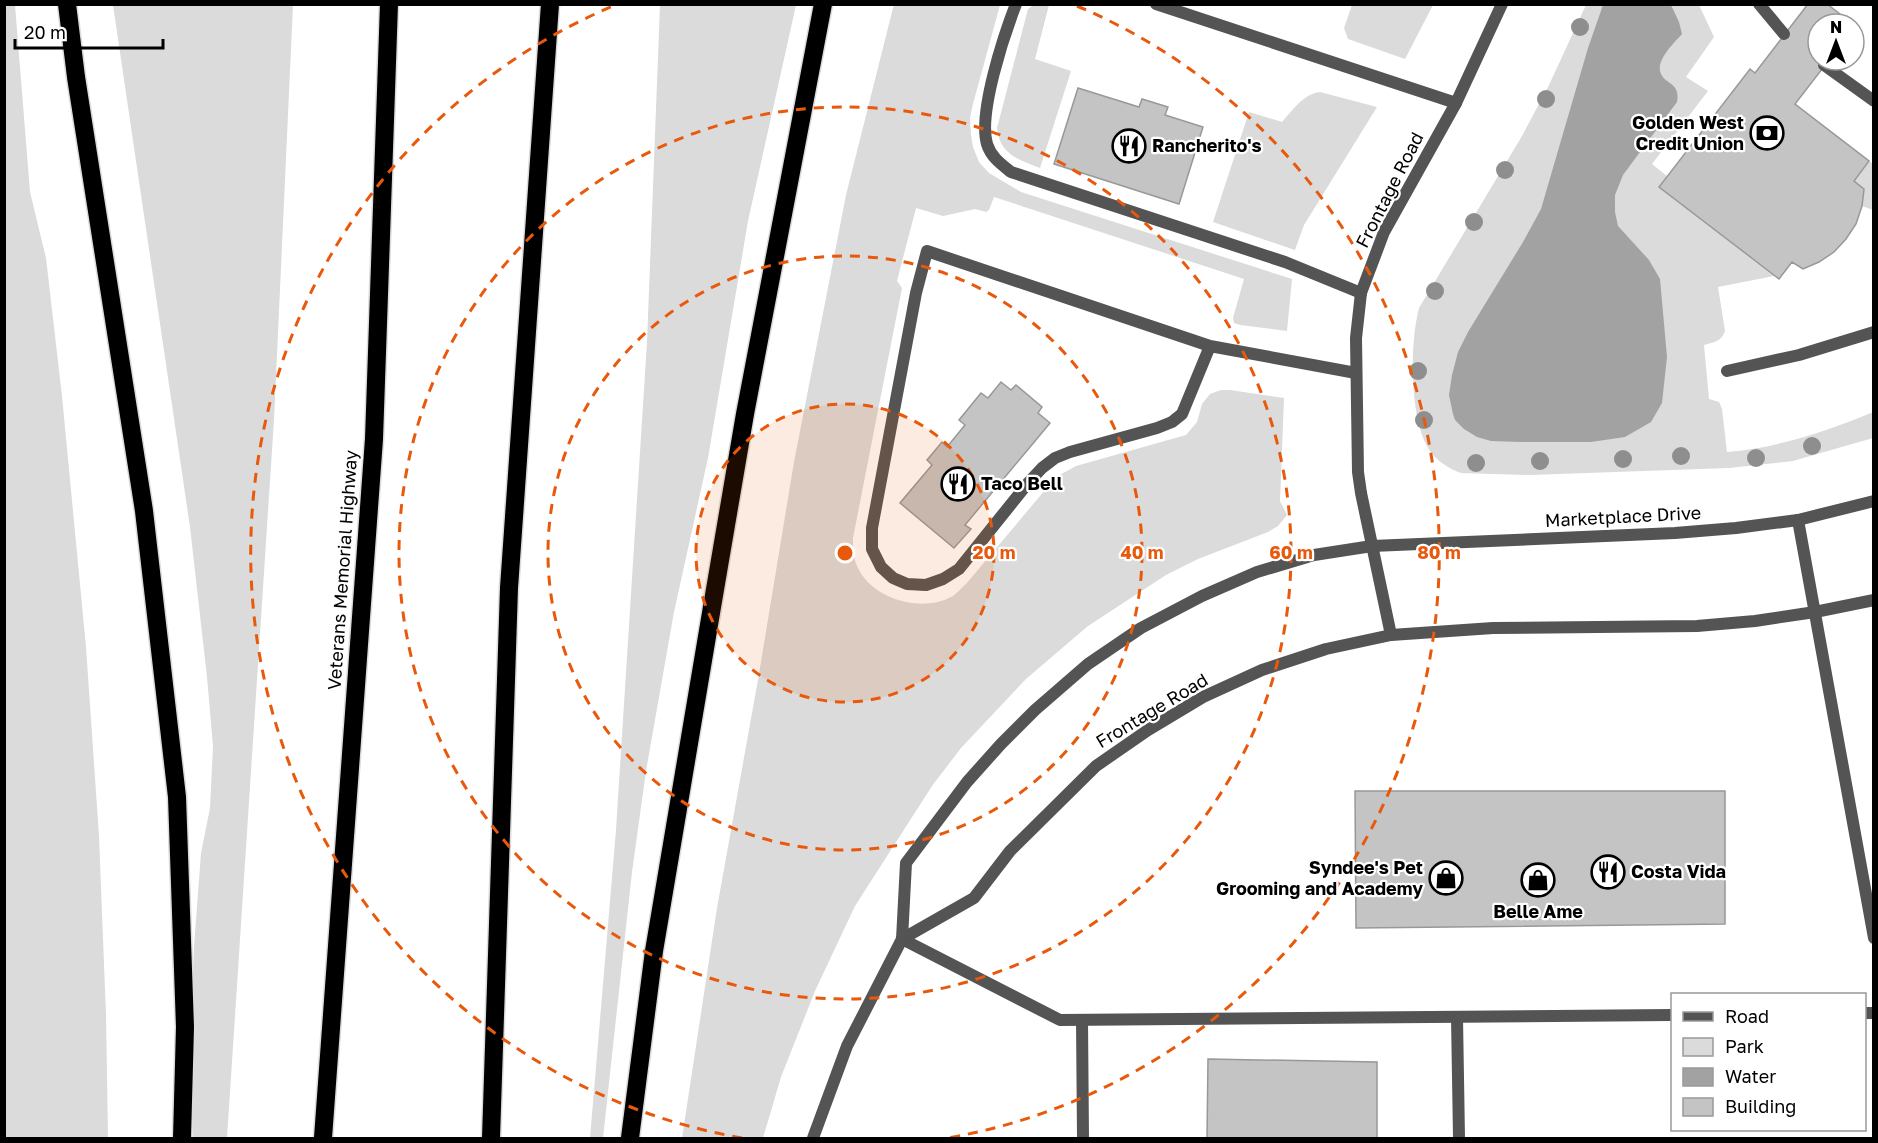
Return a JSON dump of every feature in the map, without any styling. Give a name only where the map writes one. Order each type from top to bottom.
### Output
[{"type":"highway","points":[[67,4],[76,77],[144,511],[177,797],[185,1027],[182,1138]]},
{"type":"highway","name":"Veterans Memorial Highway","points":[[323,1138],[374,439],[389,4]]},
{"type":"highway","points":[[491,1138],[509,588],[550,4]]},
{"type":"highway","points":[[630,1138],[654,951],[711,607],[747,403],[823,4]]},
{"type":"street","points":[[1016,4],[994,76],[984,127],[994,159],[1011,172],[1285,262],[1361,293]]},
{"type":"street","points":[[1156,4],[1456,103]]},
{"type":"street","name":"Frontage Road","points":[[902,939],[974,898],[1010,851],[1052,808],[1096,766],[1148,730],[1203,697],[1262,670],[1326,649],[1391,635],[1358,472],[1356,338],[1361,293],[1384,232],[1456,103],[1502,4]]},
{"type":"street","points":[[1759,4],[1784,34]]},
{"type":"street","points":[[1834,72],[1874,101]]},
{"type":"street","points":[[1210,346],[1182,414],[1172,422],[1157,428],[1055,458],[1028,483],[959,569],[943,579],[926,585],[907,584],[893,578],[880,567],[872,549],[872,528],[916,293],[927,251],[1210,346],[1356,373]]},
{"type":"street","points":[[1727,371],[1799,355],[1874,332]]},
{"type":"street","name":"Marketplace Drive","points":[[1372,546],[1675,533],[1736,528],[1798,520],[1874,501]]},
{"type":"street","points":[[1798,520],[1874,938]]},
{"type":"street","points":[[813,1138],[847,1046],[902,939],[906,863],[967,782],[1001,744],[1035,710],[1088,664],[1141,628],[1202,596],[1257,572],[1314,555],[1372,546]]},
{"type":"street","points":[[1391,635],[1493,628],[1697,626],[1755,621],[1874,600]]},
{"type":"street","points":[[902,939],[1059,1020],[1671,1015]]},
{"type":"street","points":[[1457,1017],[1459,1138]]},
{"type":"street","points":[[1082,1020],[1083,1138]]},
{"type":"green space","points":[[894,4],[1000,5],[970,118],[973,147],[979,162],[989,173],[1021,192],[1292,279],[1287,331],[1240,325],[1234,323],[1233,318],[1244,279],[994,197],[986,212],[975,209],[943,216],[916,208],[897,281],[902,288],[853,538],[855,559],[864,577],[873,587],[898,600],[926,604],[951,597],[966,584],[1056,477],[1076,466],[1186,435],[1197,422],[1202,404],[1210,394],[1221,390],[1284,398],[1280,501],[1287,515],[1278,526],[1268,532],[1198,559],[1166,575],[1088,626],[1026,679],[961,748],[932,786],[855,906],[815,991],[781,1077],[763,1138],[682,1138],[717,908],[794,462],[846,195]]},
{"type":"green space","points":[[1035,4],[1049,5],[1035,59],[1071,71],[1040,168],[1011,155],[1002,144],[997,128],[1028,9]]},
{"type":"green space","points":[[1352,4],[1433,5],[1405,59],[1348,39],[1344,28]]},
{"type":"green space","points":[[4,5],[15,5],[30,192],[46,258],[62,396],[86,647],[99,836],[108,1138],[5,1138]]},
{"type":"green space","points":[[113,5],[293,5],[274,420],[227,1138],[193,1138],[191,1017],[194,947],[201,853],[210,808],[213,746],[190,527]]},
{"type":"green space","points":[[660,5],[796,5],[748,221],[708,458],[674,612],[646,771],[632,872],[603,1138],[590,1138],[616,830],[647,342]]},
{"type":"green space","points":[[1586,5],[1699,5],[1714,37],[1686,77],[1708,91],[1652,164],[1667,176],[1659,188],[1774,276],[1718,287],[1725,331],[1719,339],[1704,345],[1709,399],[1719,402],[1722,409],[1727,452],[1765,447],[1802,438],[1873,412],[1873,438],[1793,461],[1729,468],[1530,475],[1461,473],[1444,465],[1430,451],[1419,426],[1414,393],[1414,338],[1419,308],[1522,136],[1549,85]]},
{"type":"green space","points":[[1320,92],[1377,107],[1304,225],[1295,250],[1213,222],[1249,112],[1282,122],[1303,99]]},
{"type":"green space","points":[[1869,161],[1873,164],[1873,210],[1862,206],[1864,189],[1854,181]]},
{"type":"water","points":[[1603,5],[1671,5],[1682,34],[1667,51],[1660,66],[1664,79],[1676,90],[1677,102],[1623,175],[1615,195],[1618,226],[1649,260],[1660,279],[1667,357],[1662,403],[1651,422],[1625,437],[1591,442],[1491,441],[1477,437],[1455,420],[1449,395],[1452,375],[1458,352],[1468,332],[1541,209],[1588,48]]},
{"type":"building","name":"Golden West Credit Union","points":[[1808,4],[1827,4],[1837,12],[1806,12],[1806,72],[1820,72],[1795,104],[1869,161],[1854,181],[1864,189],[1862,206],[1856,224],[1846,239],[1834,252],[1803,269],[1792,262],[1779,279],[1659,187],[1750,69],[1755,73]]},
{"type":"building","name":"Rancherito's","points":[[1078,88],[1139,107],[1142,99],[1168,107],[1165,115],[1203,127],[1179,204],[1054,164]]},
{"type":"building","name":"Taco Bell","points":[[1001,382],[1011,390],[1016,385],[1042,407],[1038,413],[1050,423],[965,525],[971,529],[954,548],[900,503],[932,465],[927,460],[942,442],[947,447],[965,425],[959,420],[981,393],[988,398]]},
{"type":"building","points":[[1355,791],[1725,791],[1725,924],[1356,928]]},
{"type":"building","points":[[1208,1059],[1377,1062],[1377,1138],[1207,1138]]},
{"type":"place","name":"Golden West Credit Union","points":[[1767,133]]},
{"type":"place","name":"Rancherito's","points":[[1129,146]]},
{"type":"place","name":"Taco Bell","points":[[958,484]]},
{"type":"place","name":"Costa Vida","points":[[1608,872]]},
{"type":"place","name":"Syndee's Pet Grooming and Academy","points":[[1446,878]]},
{"type":"place","name":"Belle Ame","points":[[1538,880]]}]
